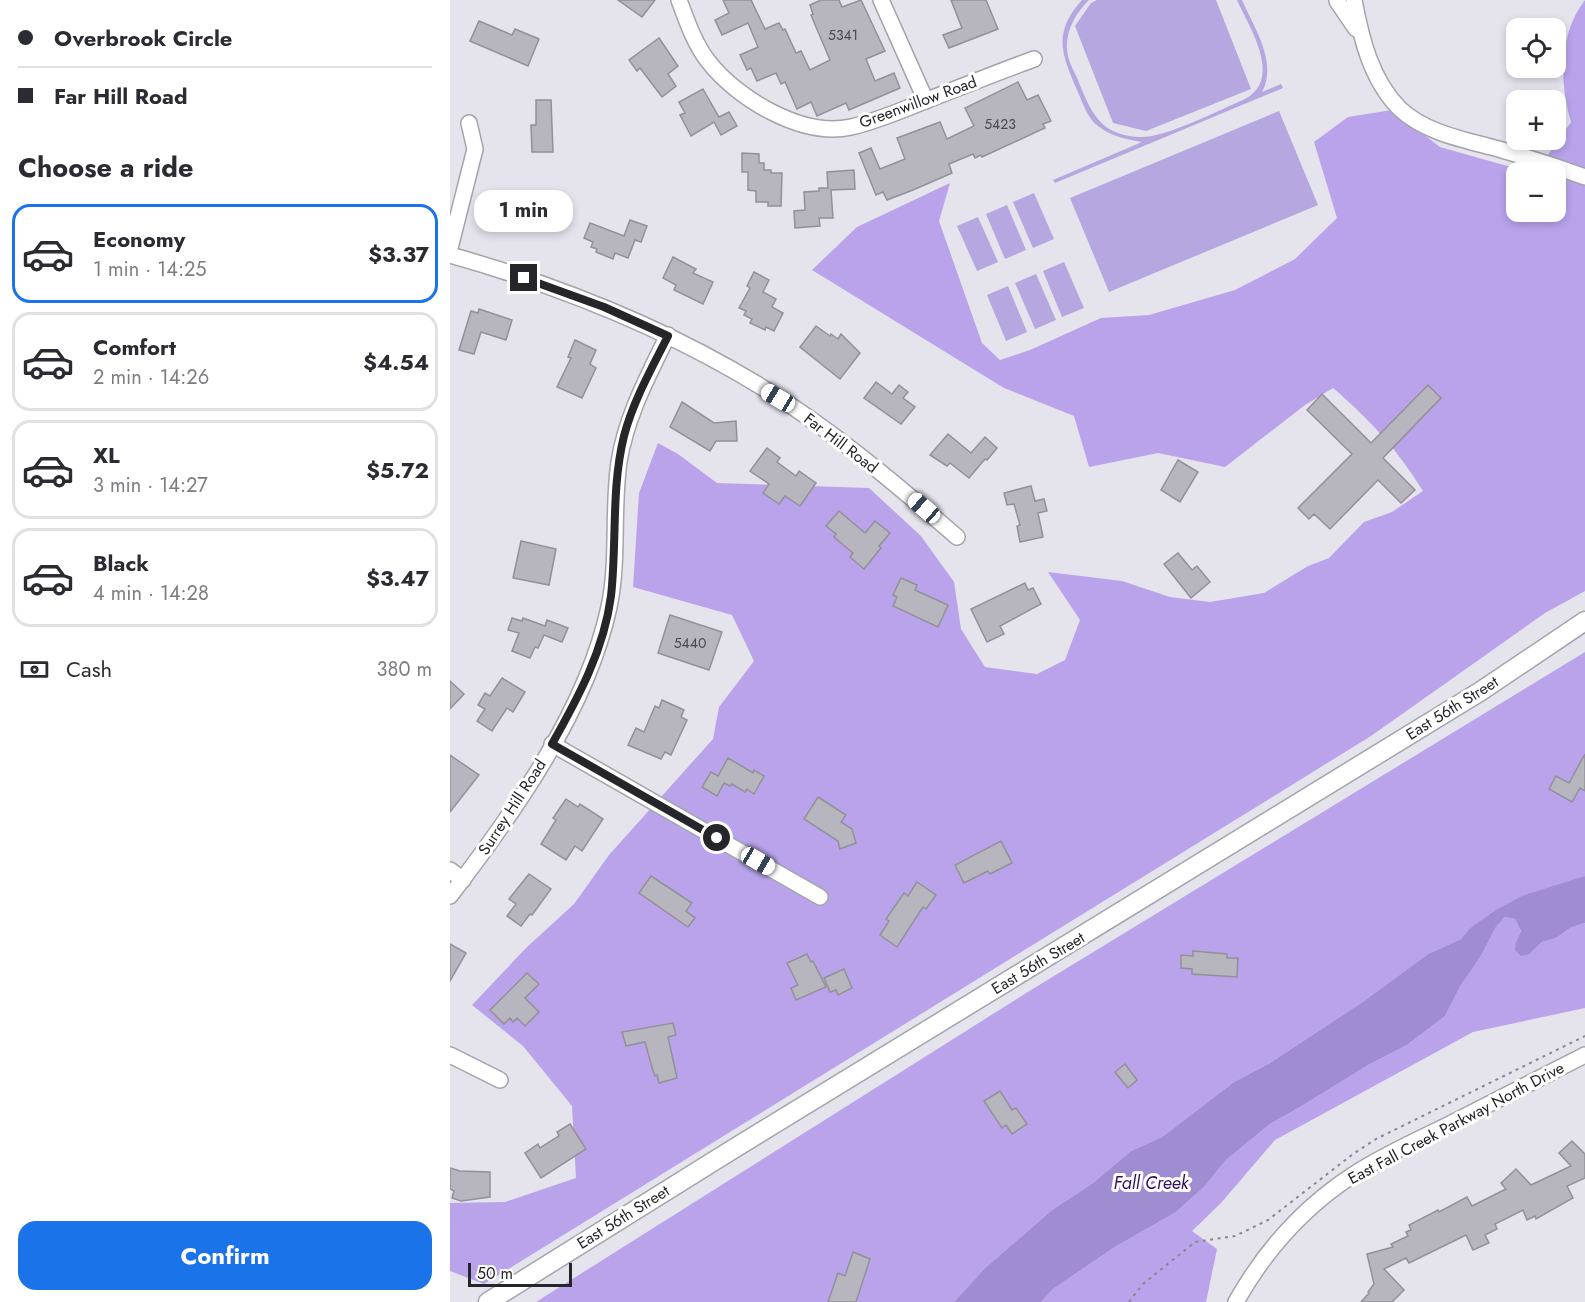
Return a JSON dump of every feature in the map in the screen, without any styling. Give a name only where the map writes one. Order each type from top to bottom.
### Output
[{"type":"main road","name":"East 56th Street","points":[[488,1302],[1471,697],[1585,621]]},
{"type":"street","name":"Greenwillow Road","points":[[679,0],[695,40],[717,72],[742,93],[785,118],[810,126],[830,129],[850,127],[926,101],[1034,59]]},
{"type":"street","points":[[881,0],[926,101]]},
{"type":"street","points":[[1337,0],[1361,37]]},
{"type":"street","points":[[1354,0],[1361,37],[1373,67],[1386,90],[1401,109],[1412,118],[1446,134],[1585,177]]},
{"type":"street","points":[[450,248],[475,149],[470,123]]},
{"type":"street","name":"Far Hill Road","points":[[450,255],[547,285],[604,307],[668,336],[741,375],[810,419],[872,464],[957,537]]},
{"type":"street","name":"Surrey Hill Road","points":[[450,896],[512,811],[584,684],[602,636],[611,596],[616,488],[624,438],[631,414],[668,336]]},
{"type":"street","points":[[552,744],[820,897]]},
{"type":"street","points":[[450,870],[463,880]]},
{"type":"street","points":[[450,1055],[500,1080]]},
{"type":"street","name":"East Fall Creek Parkway North Drive","points":[[1236,1302],[1250,1278],[1285,1232],[1335,1188],[1384,1157],[1585,1055]]},
{"type":"shaded area","points":[[1082,0],[1089,0],[1080,10],[1070,28],[1067,41],[1068,56],[1092,110],[1105,126],[1114,131],[1138,137],[1162,133],[1192,123],[1245,99],[1256,90],[1262,79],[1263,66],[1255,39],[1237,0],[1242,0],[1266,57],[1266,81],[1262,92],[1281,84],[1283,88],[1055,183],[1053,180],[1142,142],[1114,135],[1094,123],[1067,66],[1063,34],[1066,23]]},
{"type":"shaded area","points":[[1097,0],[1216,0],[1251,89],[1146,131],[1113,123],[1075,26],[1091,3]]},
{"type":"shaded area","points":[[1585,0],[1585,591],[1545,613],[1371,736],[484,1284],[450,1271],[450,1203],[505,1202],[576,1178],[572,1106],[523,1046],[472,1005],[526,948],[574,904],[609,855],[713,739],[719,707],[754,661],[732,615],[633,587],[639,493],[658,443],[678,454],[717,483],[869,488],[921,536],[954,582],[961,629],[985,667],[1037,674],[1065,660],[1080,620],[1048,572],[1122,581],[1170,597],[1210,602],[1264,593],[1308,566],[1329,558],[1364,522],[1392,512],[1423,491],[1382,436],[1333,388],[1305,405],[1225,467],[1158,453],[1089,467],[1074,416],[1004,388],[812,270],[857,227],[950,183],[939,221],[982,343],[1000,360],[1030,350],[1101,318],[1149,315],[1235,290],[1295,259],[1337,218],[1314,142],[1348,117],[1392,110],[1440,147],[1506,166],[1506,222],[1566,222],[1566,162],[1543,162],[1551,150],[1566,150],[1566,129],[1571,122],[1563,78],[1566,78],[1566,43],[1576,13]]},
{"type":"shaded area","points":[[1279,111],[1318,205],[1109,292],[1070,198]]},
{"type":"shaded area","points":[[1034,193],[1054,239],[1033,248],[1013,202]]},
{"type":"shaded area","points":[[1007,205],[1026,250],[1005,259],[986,214]]},
{"type":"shaded area","points":[[978,217],[998,262],[977,271],[957,226]]},
{"type":"shaded area","points":[[1064,262],[1084,308],[1062,317],[1043,271]]},
{"type":"shaded area","points":[[1036,274],[1056,320],[1035,329],[1015,283]]},
{"type":"shaded area","points":[[1008,286],[1027,332],[1006,341],[987,295]]},
{"type":"shaded area","points":[[1585,652],[1585,876],[1469,929],[1461,939],[1428,954],[1364,1001],[1270,1063],[1234,1082],[1162,1137],[1131,1151],[1093,1183],[1052,1210],[985,1268],[954,1302],[536,1302],[1031,990]]},
{"type":"shaded area","points":[[1505,917],[1515,919],[1521,931],[1516,942],[1529,953],[1542,942],[1556,938],[1572,927],[1585,923],[1585,1008],[1473,1032],[1275,1140],[1221,1203],[1192,1231],[1217,1249],[1206,1302],[1041,1302],[1053,1289],[1115,1247],[1176,1212],[1204,1187],[1226,1160],[1270,1124],[1370,1064],[1407,1045],[1445,1016],[1459,986],[1481,956],[1496,927]]},
{"type":"water","name":"Fall Creek","points":[[1585,876],[1585,923],[1572,927],[1556,938],[1542,942],[1529,954],[1521,956],[1515,950],[1521,931],[1515,919],[1505,917],[1496,927],[1481,956],[1460,986],[1445,1016],[1407,1045],[1370,1064],[1270,1124],[1226,1160],[1204,1187],[1176,1212],[1115,1247],[1053,1289],[1041,1302],[954,1302],[985,1268],[1052,1210],[1093,1183],[1131,1151],[1162,1137],[1234,1082],[1270,1063],[1364,1001],[1428,954],[1461,939],[1469,929],[1496,910],[1522,896]]},
{"type":"building","points":[[618,0],[655,0],[642,17]]},
{"type":"building","points":[[723,0],[751,0],[765,29],[779,23],[783,30],[785,29],[796,53],[801,51],[810,70],[830,60],[811,15],[813,14],[810,5],[821,0],[839,0],[842,7],[861,0],[885,51],[866,59],[875,81],[894,73],[900,88],[849,110],[846,103],[817,116],[811,102],[797,109],[785,82],[781,84],[776,73],[757,81],[751,68],[747,70],[740,55],[758,47],[748,23],[722,35],[715,20],[729,13]]},
{"type":"building","points":[[951,0],[986,0],[998,29],[949,48],[943,35],[962,28]]},
{"type":"building","points":[[479,21],[512,35],[515,29],[539,39],[528,66],[470,41]]},
{"type":"building","points":[[659,38],[678,66],[668,74],[676,86],[662,97],[640,68],[637,71],[629,60]]},
{"type":"building","points":[[1018,82],[1027,100],[1038,95],[1051,121],[1043,124],[1045,128],[982,157],[981,155],[975,158],[973,154],[949,164],[952,173],[913,190],[887,200],[883,192],[876,195],[859,153],[871,148],[880,169],[905,159],[897,138],[940,122],[947,139],[974,126],[965,108]]},
{"type":"building","points":[[703,89],[719,117],[729,112],[737,126],[721,135],[714,122],[691,136],[680,115],[685,113],[679,102]]},
{"type":"building","points":[[536,100],[551,100],[553,152],[532,152],[531,125],[536,125]]},
{"type":"building","points":[[742,153],[759,154],[759,163],[764,163],[764,170],[771,170],[771,173],[782,173],[781,206],[768,206],[768,202],[756,202],[756,191],[748,190],[748,172],[742,172]]},
{"type":"building","points":[[854,170],[855,189],[831,190],[833,218],[819,218],[820,226],[795,228],[794,211],[805,210],[804,192],[828,188],[827,172]]},
{"type":"building","points":[[509,192],[554,205],[548,224],[503,213]]},
{"type":"building","points":[[630,220],[647,226],[641,242],[635,240],[628,258],[615,253],[613,259],[596,252],[597,249],[591,247],[593,242],[584,238],[590,223],[624,236]]},
{"type":"building","points":[[673,257],[696,269],[693,273],[713,282],[703,304],[674,290],[676,285],[663,278]]},
{"type":"building","points":[[754,272],[769,280],[763,292],[776,299],[772,307],[783,313],[774,331],[766,327],[765,330],[750,323],[752,319],[744,315],[746,311],[739,308],[750,288],[747,286]]},
{"type":"building","points":[[479,309],[512,320],[506,340],[481,332],[474,354],[459,350],[471,311],[478,313]]},
{"type":"building","points":[[816,326],[838,339],[841,334],[860,353],[840,379],[800,347]]},
{"type":"building","points":[[575,340],[596,350],[590,364],[596,368],[582,398],[557,387],[571,358],[568,357]]},
{"type":"building","points":[[876,382],[892,394],[899,385],[908,392],[903,398],[915,407],[901,424],[864,398]]},
{"type":"building","points":[[1428,385],[1441,398],[1383,458],[1415,490],[1401,503],[1378,480],[1330,529],[1314,514],[1309,519],[1298,508],[1352,454],[1307,410],[1322,394],[1371,443]]},
{"type":"building","points":[[682,402],[714,423],[736,421],[737,441],[716,441],[710,451],[670,427]]},
{"type":"building","points":[[948,434],[971,453],[985,437],[997,448],[969,478],[950,463],[947,466],[930,455]]},
{"type":"building","points":[[767,448],[780,458],[777,462],[796,476],[799,471],[816,483],[800,506],[785,496],[779,504],[763,493],[769,484],[750,471]]},
{"type":"building","points":[[1178,460],[1198,472],[1180,502],[1161,490]]},
{"type":"building","points":[[1031,486],[1035,501],[1044,499],[1047,511],[1038,513],[1043,537],[1020,542],[1017,526],[1020,525],[1014,504],[1007,505],[1004,493]]},
{"type":"building","points":[[839,511],[865,533],[875,521],[890,533],[864,569],[850,557],[853,553],[834,537],[836,534],[826,526]]},
{"type":"building","points":[[521,541],[556,549],[549,585],[513,578]]},
{"type":"building","points":[[1178,553],[1192,570],[1197,566],[1210,582],[1191,598],[1164,564]]},
{"type":"building","points":[[901,578],[917,585],[915,590],[948,605],[938,627],[893,606],[897,597],[893,595]]},
{"type":"building","points":[[1025,583],[1028,590],[1033,588],[1041,604],[1000,626],[1004,634],[987,642],[971,609]]},
{"type":"building","points":[[670,615],[722,632],[709,670],[658,653]]},
{"type":"building","points":[[512,618],[522,621],[523,618],[545,626],[547,620],[568,628],[562,642],[544,635],[530,658],[512,651],[519,633],[508,630]]},
{"type":"building","points":[[502,678],[525,692],[513,712],[507,708],[492,731],[477,721],[485,709],[478,705],[485,693],[490,696]]},
{"type":"building","points":[[450,681],[464,694],[450,709]]},
{"type":"building","points":[[662,700],[684,710],[681,717],[687,720],[671,755],[665,752],[661,759],[628,745],[636,728],[644,732],[655,706],[659,708]]},
{"type":"building","points":[[1585,754],[1585,791],[1580,788],[1572,802],[1549,789],[1556,776],[1569,783]]},
{"type":"building","points":[[450,755],[479,775],[450,812]]},
{"type":"building","points":[[728,758],[753,773],[754,770],[764,776],[754,794],[747,789],[745,792],[732,784],[730,786],[724,783],[717,796],[702,787],[711,772],[718,776]]},
{"type":"building","points":[[818,797],[846,815],[841,822],[852,829],[856,843],[840,849],[838,841],[804,819]]},
{"type":"building","points":[[566,799],[578,807],[580,804],[603,819],[582,851],[575,846],[566,860],[541,844],[556,820],[553,818]]},
{"type":"building","points":[[1001,841],[1012,863],[990,874],[988,871],[964,883],[955,865]]},
{"type":"building","points":[[529,874],[551,889],[521,926],[507,916],[516,904],[509,899]]},
{"type":"building","points":[[651,876],[692,903],[686,911],[695,918],[688,927],[639,893]]},
{"type":"building","points":[[917,882],[936,895],[926,909],[923,907],[897,947],[880,935],[889,921],[886,919],[904,893],[908,896]]},
{"type":"building","points":[[450,944],[466,953],[450,981]]},
{"type":"building","points":[[1193,951],[1227,954],[1227,958],[1238,958],[1237,977],[1192,974],[1192,969],[1181,968],[1181,955],[1193,956]]},
{"type":"building","points":[[807,954],[826,987],[796,1000],[791,988],[798,985],[787,963]]},
{"type":"building","points":[[844,969],[852,988],[838,995],[836,990],[830,992],[824,978]]},
{"type":"building","points":[[527,973],[539,984],[525,998],[539,1012],[525,1026],[517,1018],[513,1022],[510,1018],[504,1024],[490,1010]]},
{"type":"building","points":[[673,1023],[676,1035],[668,1037],[677,1078],[659,1083],[653,1071],[645,1042],[626,1046],[622,1032]]},
{"type":"building","points":[[1125,1064],[1137,1080],[1128,1088],[1115,1072]]},
{"type":"building","points":[[1000,1091],[1012,1110],[1016,1108],[1027,1124],[1012,1134],[1006,1125],[1002,1128],[984,1101]]},
{"type":"building","points":[[570,1124],[586,1149],[541,1178],[525,1153],[538,1144],[540,1148],[559,1136],[557,1132]]},
{"type":"building","points":[[1572,1141],[1585,1154],[1585,1178],[1567,1186],[1573,1198],[1536,1219],[1535,1216],[1527,1220],[1523,1210],[1495,1224],[1497,1229],[1485,1235],[1489,1243],[1473,1250],[1466,1235],[1409,1263],[1406,1258],[1384,1269],[1404,1290],[1392,1302],[1361,1302],[1374,1284],[1367,1254],[1393,1247],[1391,1244],[1408,1236],[1406,1232],[1411,1230],[1409,1225],[1438,1210],[1439,1212],[1467,1197],[1472,1206],[1506,1189],[1501,1183],[1516,1169],[1531,1185],[1571,1166],[1559,1153]]},
{"type":"building","points":[[450,1168],[460,1171],[490,1172],[490,1197],[461,1201],[452,1198],[454,1191],[450,1189]]},
{"type":"building","points":[[853,1252],[870,1259],[856,1302],[828,1302],[838,1273],[845,1276]]},
{"type":"route","points":[[524,278],[604,307],[668,336],[631,414],[624,438],[616,488],[611,596],[602,636],[573,708],[552,744],[717,838]]}]
